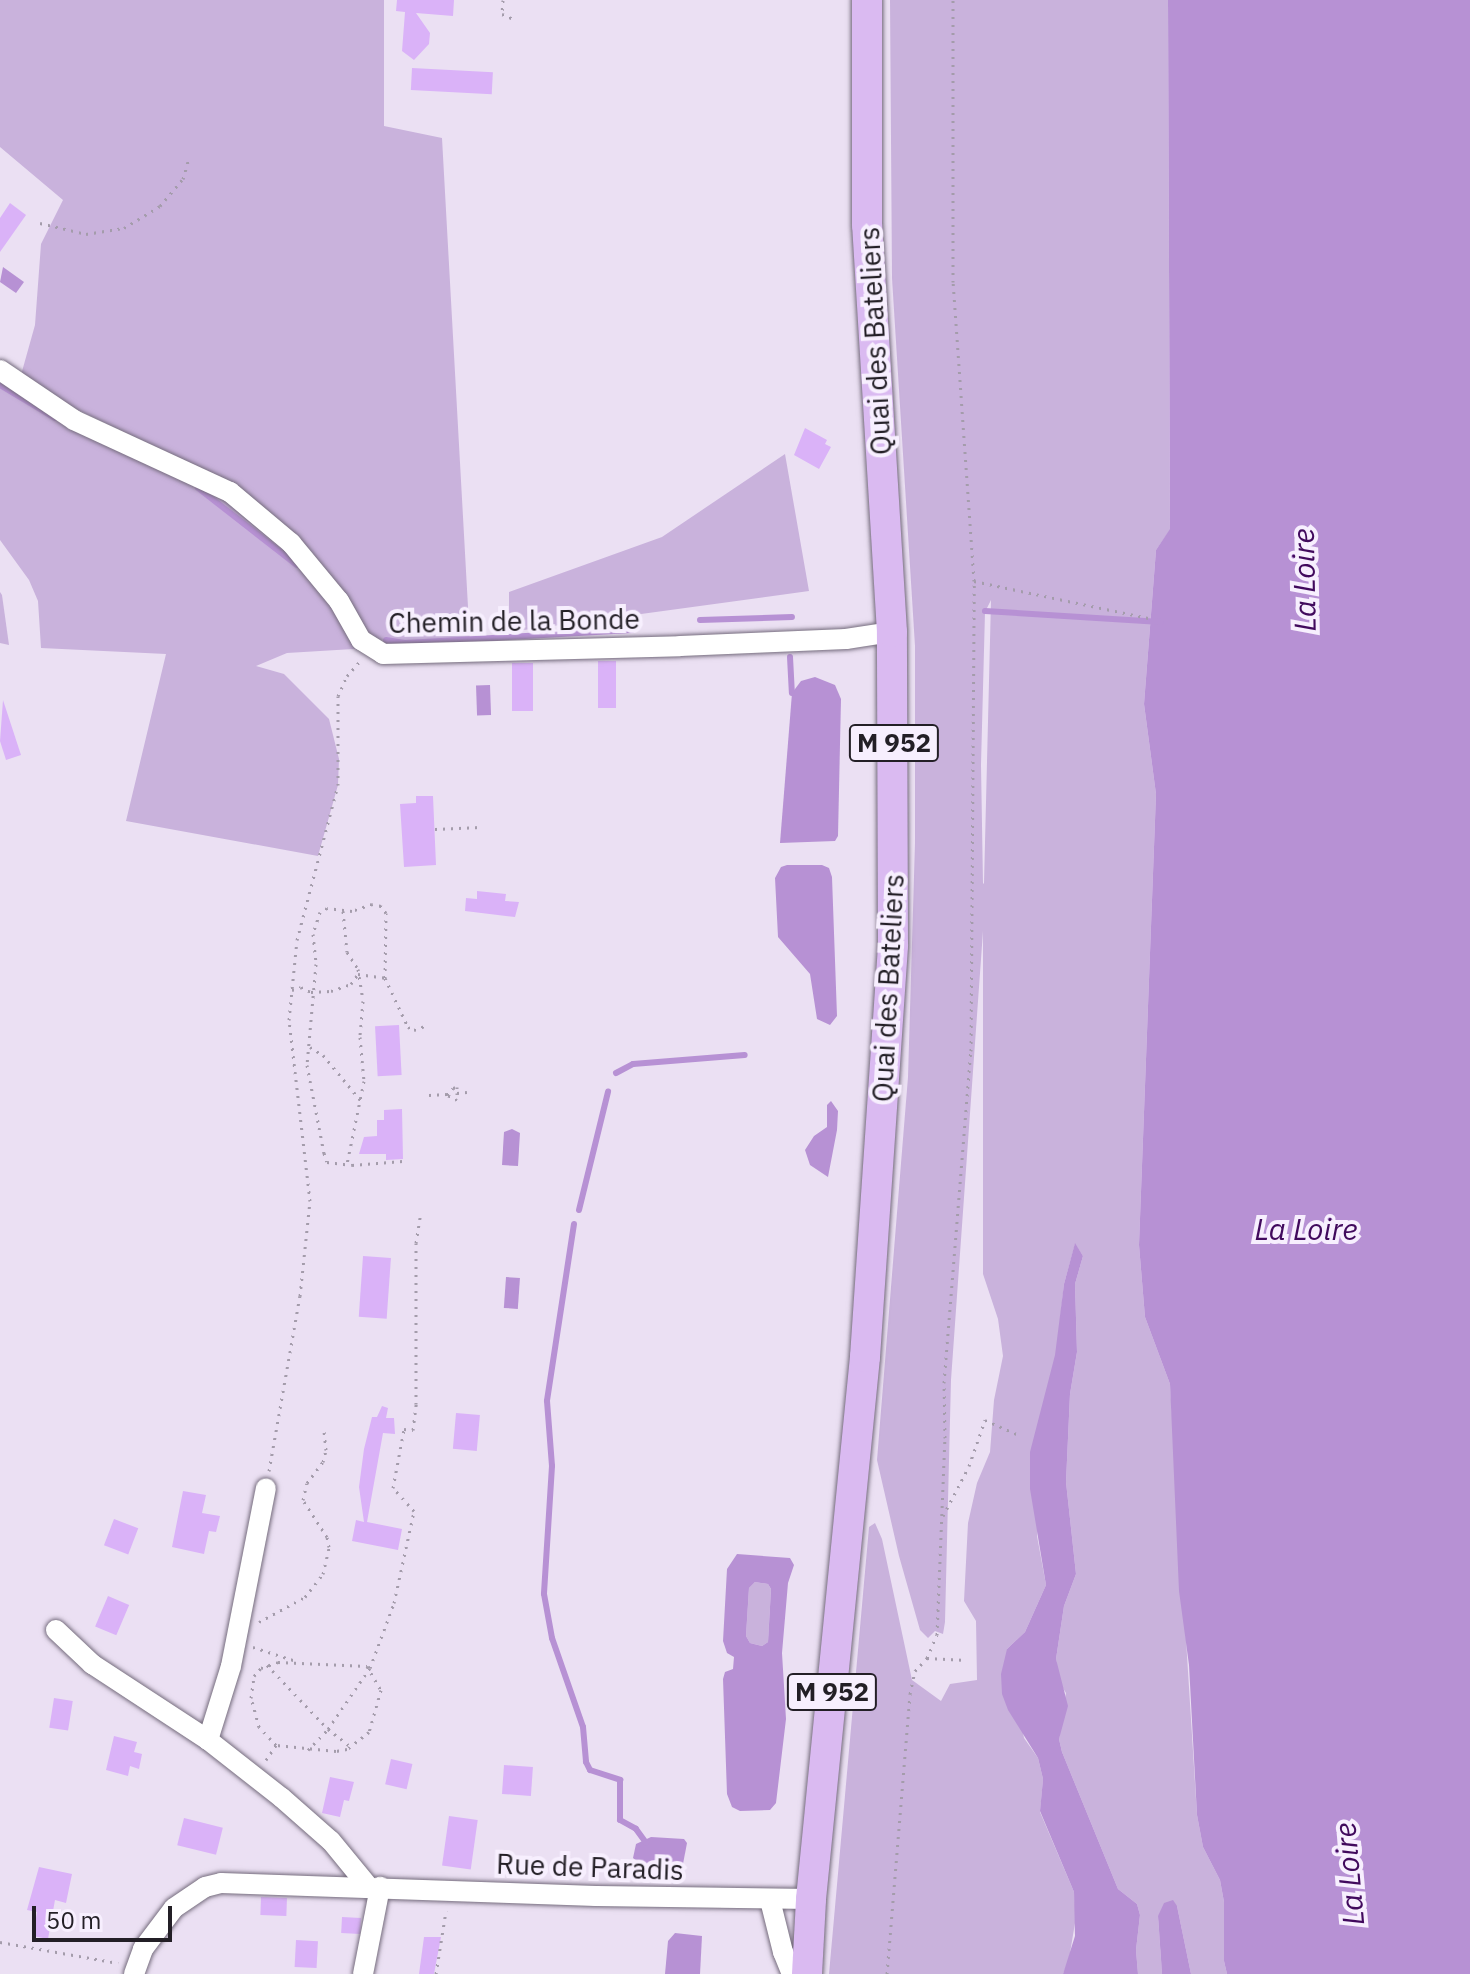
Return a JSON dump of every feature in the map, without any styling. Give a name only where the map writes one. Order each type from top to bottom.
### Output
[{"type":"main road","name":"Quai des Bateliers","points":[[807,1974],[811,1899],[864,1371],[885,1085],[895,811],[892,632],[867,225],[867,0]]},
{"type":"street","name":"Chemin de la Bonde","points":[[0,370],[74,420],[230,492],[291,543],[339,601],[351,625],[370,648],[395,656],[846,639],[892,632]]},
{"type":"street","points":[[208,1740],[231,1666],[266,1488]]},
{"type":"street","points":[[56,1630],[92,1664],[208,1740],[331,1841],[374,1887],[363,1974]]},
{"type":"street","name":"Rue de Paradis","points":[[136,1970],[143,1949],[174,1908],[205,1887],[247,1881],[450,1890],[811,1899]]},
{"type":"street","points":[[770,1900],[792,1974]]},
{"type":"path","points":[[503,0],[502,14],[514,19]]},
{"type":"path","points":[[887,1974],[910,1694],[915,1671],[927,1658],[937,1635],[947,1324],[971,1051],[974,924],[970,757],[974,581],[953,282],[953,0]]},
{"type":"path","points":[[40,223],[86,234],[124,228],[160,206],[183,179],[188,161]]},
{"type":"path","points":[[974,581],[1153,619]]},
{"type":"path","points":[[266,1488],[300,1296],[310,1201],[289,1020],[292,990],[308,889],[338,785],[338,696],[347,676],[370,648]]},
{"type":"path","points":[[435,829],[481,827]]},
{"type":"path","points":[[403,1161],[327,1162],[324,1153],[307,1065],[312,1023],[311,992],[316,964],[314,925],[320,912],[327,908],[343,911],[372,904],[381,906],[386,913],[385,978],[408,1027],[414,1030],[425,1026]]},
{"type":"path","points":[[343,911],[347,952],[358,974],[363,1001],[362,1102],[347,1164]]},
{"type":"path","points":[[292,990],[301,987],[311,992],[351,984],[358,974]]},
{"type":"path","points":[[358,974],[385,978]]},
{"type":"path","points":[[308,1046],[323,1055],[362,1102]]},
{"type":"path","points":[[429,1095],[447,1094],[457,1100],[457,1087],[447,1094]]},
{"type":"path","points":[[457,1093],[467,1092]]},
{"type":"path","points":[[308,1750],[328,1729],[370,1668],[394,1603],[414,1511],[393,1488],[404,1429],[413,1430],[416,1404],[416,1243],[421,1213]]},
{"type":"path","points":[[941,1519],[969,1466],[985,1420],[1019,1435]]},
{"type":"path","points":[[254,1624],[305,1597],[323,1574],[329,1547],[327,1537],[303,1500],[307,1483],[323,1462],[326,1450],[324,1430]]},
{"type":"path","points":[[246,1643],[299,1662]]},
{"type":"path","points":[[927,1658],[967,1660]]},
{"type":"path","points":[[299,1662],[370,1668],[381,1690],[379,1704],[369,1732],[350,1746],[336,1751],[276,1745],[259,1727],[253,1713],[252,1687],[254,1676],[266,1665],[299,1662]]},
{"type":"path","points":[[266,1665],[328,1729],[350,1746]]},
{"type":"path","points":[[436,1974],[450,1890]]},
{"type":"path","points":[[0,1942],[136,1970]]},
{"type":"shaded area","points":[[0,0],[384,0],[384,126],[442,138],[470,643],[396,646],[366,634],[312,552],[268,511],[128,434],[45,394],[21,375],[35,325],[41,244],[63,200],[0,147]]},
{"type":"shaded area","points":[[890,0],[1168,0],[1170,530],[1156,550],[1144,704],[1156,794],[1139,1245],[1145,1317],[1170,1384],[1197,1815],[1203,1847],[1220,1880],[1227,1974],[1191,1974],[1177,1906],[1158,1916],[1162,1974],[1138,1974],[1136,1950],[1140,1915],[1137,1904],[1118,1889],[1059,1739],[1066,1693],[1059,1682],[1056,1659],[1064,1606],[1076,1574],[1066,1482],[1070,1394],[1077,1352],[1075,1284],[1083,1256],[1075,1244],[1064,1284],[1037,1536],[1046,1585],[1025,1632],[1007,1649],[1024,1738],[1038,1758],[1043,1779],[1040,1812],[1074,1892],[1076,1917],[1069,1959],[1063,1974],[829,1974],[869,1527],[875,1523],[882,1539],[912,1680],[941,1701],[950,1684],[977,1680],[976,1621],[964,1601],[968,1523],[977,1483],[990,1452],[994,1400],[1003,1356],[998,1319],[983,1274],[983,931],[951,1380],[945,1622],[943,1634],[935,1631],[928,1638],[920,1630],[877,1460],[908,1077],[915,843],[915,646],[892,278]],"holes":[[[991,600],[984,883],[981,765],[985,612]]]},
{"type":"shaded area","points":[[0,370],[171,463],[291,543],[370,648],[287,653],[256,666],[284,674],[329,719],[339,759],[338,785],[318,856],[126,821],[166,654],[41,648],[38,601],[29,580],[0,540]]},
{"type":"shaded area","points":[[785,454],[809,591],[509,632],[509,592],[662,537]]},
{"type":"shaded area","points":[[0,592],[2,595],[9,645],[0,643]]},
{"type":"shaded area","points":[[755,1582],[768,1584],[771,1589],[768,1642],[762,1646],[750,1643],[746,1636],[749,1588]]},
{"type":"water","name":"La Loire","points":[[1168,0],[1470,0],[1470,1974],[1227,1974],[1220,1880],[1203,1847],[1197,1815],[1189,1665],[1179,1591],[1170,1384],[1145,1317],[1139,1245],[1156,794],[1144,704],[1156,550],[1170,529]]},
{"type":"water","points":[[3,267],[24,282],[16,293],[0,282]]},
{"type":"water","points":[[815,677],[835,685],[841,699],[838,836],[835,841],[780,843],[792,693],[801,681]]},
{"type":"water","points":[[476,685],[490,685],[491,715],[477,715]]},
{"type":"water","points":[[822,865],[829,868],[832,877],[837,1016],[830,1025],[817,1019],[810,974],[778,937],[775,878],[781,867]]},
{"type":"water","points":[[831,1101],[838,1111],[828,1177],[810,1165],[805,1150],[814,1136],[827,1127],[827,1105]]},
{"type":"water","points":[[512,1129],[520,1133],[518,1166],[502,1165],[504,1132]]},
{"type":"water","points":[[1075,1243],[1083,1256],[1075,1284],[1077,1352],[1070,1394],[1066,1482],[1076,1574],[1064,1606],[1056,1659],[1068,1706],[1059,1739],[1118,1889],[1137,1904],[1140,1915],[1136,1950],[1138,1974],[1063,1974],[1075,1936],[1074,1892],[1040,1811],[1043,1779],[1038,1758],[1008,1710],[1002,1694],[1001,1674],[1007,1649],[1025,1632],[1046,1585],[1030,1489],[1030,1452],[1055,1355],[1064,1284]]},
{"type":"water","points":[[506,1277],[520,1278],[518,1309],[504,1308]]},
{"type":"water","points":[[737,1554],[790,1558],[794,1565],[788,1583],[782,1653],[786,1719],[776,1803],[770,1810],[740,1811],[732,1807],[727,1794],[723,1679],[725,1672],[733,1669],[734,1657],[727,1653],[723,1641],[727,1569]],"holes":[[[755,1582],[768,1584],[771,1589],[768,1642],[762,1646],[750,1643],[746,1636],[749,1588]]]},
{"type":"water","points":[[651,1837],[684,1839],[687,1843],[683,1864],[674,1868],[639,1863],[633,1858],[636,1844]]},
{"type":"water","points":[[1173,1900],[1177,1906],[1191,1974],[1162,1974],[1158,1916],[1164,1903]]},
{"type":"water","points":[[675,1933],[702,1936],[700,1974],[665,1974],[668,1941]]},
{"type":"building","points":[[397,0],[454,0],[453,16],[416,13],[430,33],[429,44],[414,60],[402,51],[405,12],[396,11]]},
{"type":"building","points":[[412,68],[493,72],[492,94],[411,90]]},
{"type":"building","points":[[10,203],[26,215],[0,252],[0,218]]},
{"type":"building","points":[[805,428],[827,440],[825,444],[831,447],[819,469],[794,455]]},
{"type":"building","points":[[598,661],[616,661],[616,708],[598,708]]},
{"type":"building","points":[[512,663],[533,663],[533,711],[512,711]]},
{"type":"building","points":[[3,700],[21,755],[6,760],[0,741]]},
{"type":"building","points":[[416,796],[433,796],[436,865],[404,867],[400,804],[416,803]]},
{"type":"building","points":[[477,891],[506,894],[505,901],[519,902],[515,917],[465,911],[466,898],[477,899]]},
{"type":"building","points":[[399,1025],[402,1075],[378,1076],[375,1026]]},
{"type":"building","points":[[402,1109],[403,1159],[386,1160],[386,1154],[359,1154],[364,1137],[377,1136],[377,1120],[384,1120],[384,1110]]},
{"type":"building","points":[[363,1256],[391,1258],[387,1319],[359,1317]]},
{"type":"building","points":[[382,1406],[388,1408],[386,1418],[394,1418],[395,1434],[383,1433],[367,1522],[402,1529],[398,1550],[352,1541],[356,1520],[364,1522],[359,1487],[364,1449],[372,1417],[377,1417]]},
{"type":"building","points":[[456,1413],[480,1415],[477,1451],[453,1449]]},
{"type":"building","points":[[183,1491],[206,1495],[202,1513],[220,1516],[216,1532],[209,1531],[204,1554],[172,1547]]},
{"type":"building","points":[[114,1519],[138,1528],[128,1554],[104,1545]]},
{"type":"building","points":[[108,1596],[129,1605],[116,1635],[95,1626]]},
{"type":"building","points":[[54,1698],[73,1701],[68,1731],[49,1728]]},
{"type":"building","points":[[114,1736],[137,1742],[134,1752],[142,1754],[139,1769],[130,1766],[128,1776],[106,1770]]},
{"type":"building","points":[[391,1759],[412,1764],[407,1789],[385,1784]]},
{"type":"building","points":[[504,1765],[533,1767],[531,1796],[502,1794]]},
{"type":"building","points":[[330,1777],[354,1782],[349,1801],[344,1800],[340,1817],[322,1813]]},
{"type":"building","points":[[449,1816],[478,1820],[471,1870],[442,1866]]},
{"type":"building","points":[[184,1818],[223,1828],[216,1855],[177,1845]]},
{"type":"building","points":[[39,1867],[72,1874],[66,1903],[55,1900],[48,1939],[33,1936],[37,1912],[27,1910]]},
{"type":"building","points":[[261,1897],[287,1898],[286,1916],[260,1915]]},
{"type":"building","points":[[342,1917],[361,1918],[360,1934],[341,1933]]},
{"type":"building","points":[[424,1937],[441,1937],[434,1974],[419,1974]]},
{"type":"building","points":[[296,1940],[318,1941],[317,1968],[295,1967]]},
{"type":"waterway","points":[[0,385],[55,418]]},
{"type":"waterway","points":[[198,488],[297,565]]},
{"type":"waterway","points":[[985,611],[1161,622]]},
{"type":"waterway","points":[[700,620],[792,617]]},
{"type":"waterway","points":[[386,640],[406,643],[632,630]]},
{"type":"waterway","points":[[790,657],[792,693]]},
{"type":"waterway","points":[[616,1073],[633,1064],[745,1055]]},
{"type":"waterway","points":[[579,1210],[608,1092]]},
{"type":"waterway","points":[[574,1224],[547,1401],[552,1466],[544,1594],[552,1638],[583,1727],[586,1762],[590,1770],[620,1780],[620,1820],[636,1829],[646,1843]]}]
